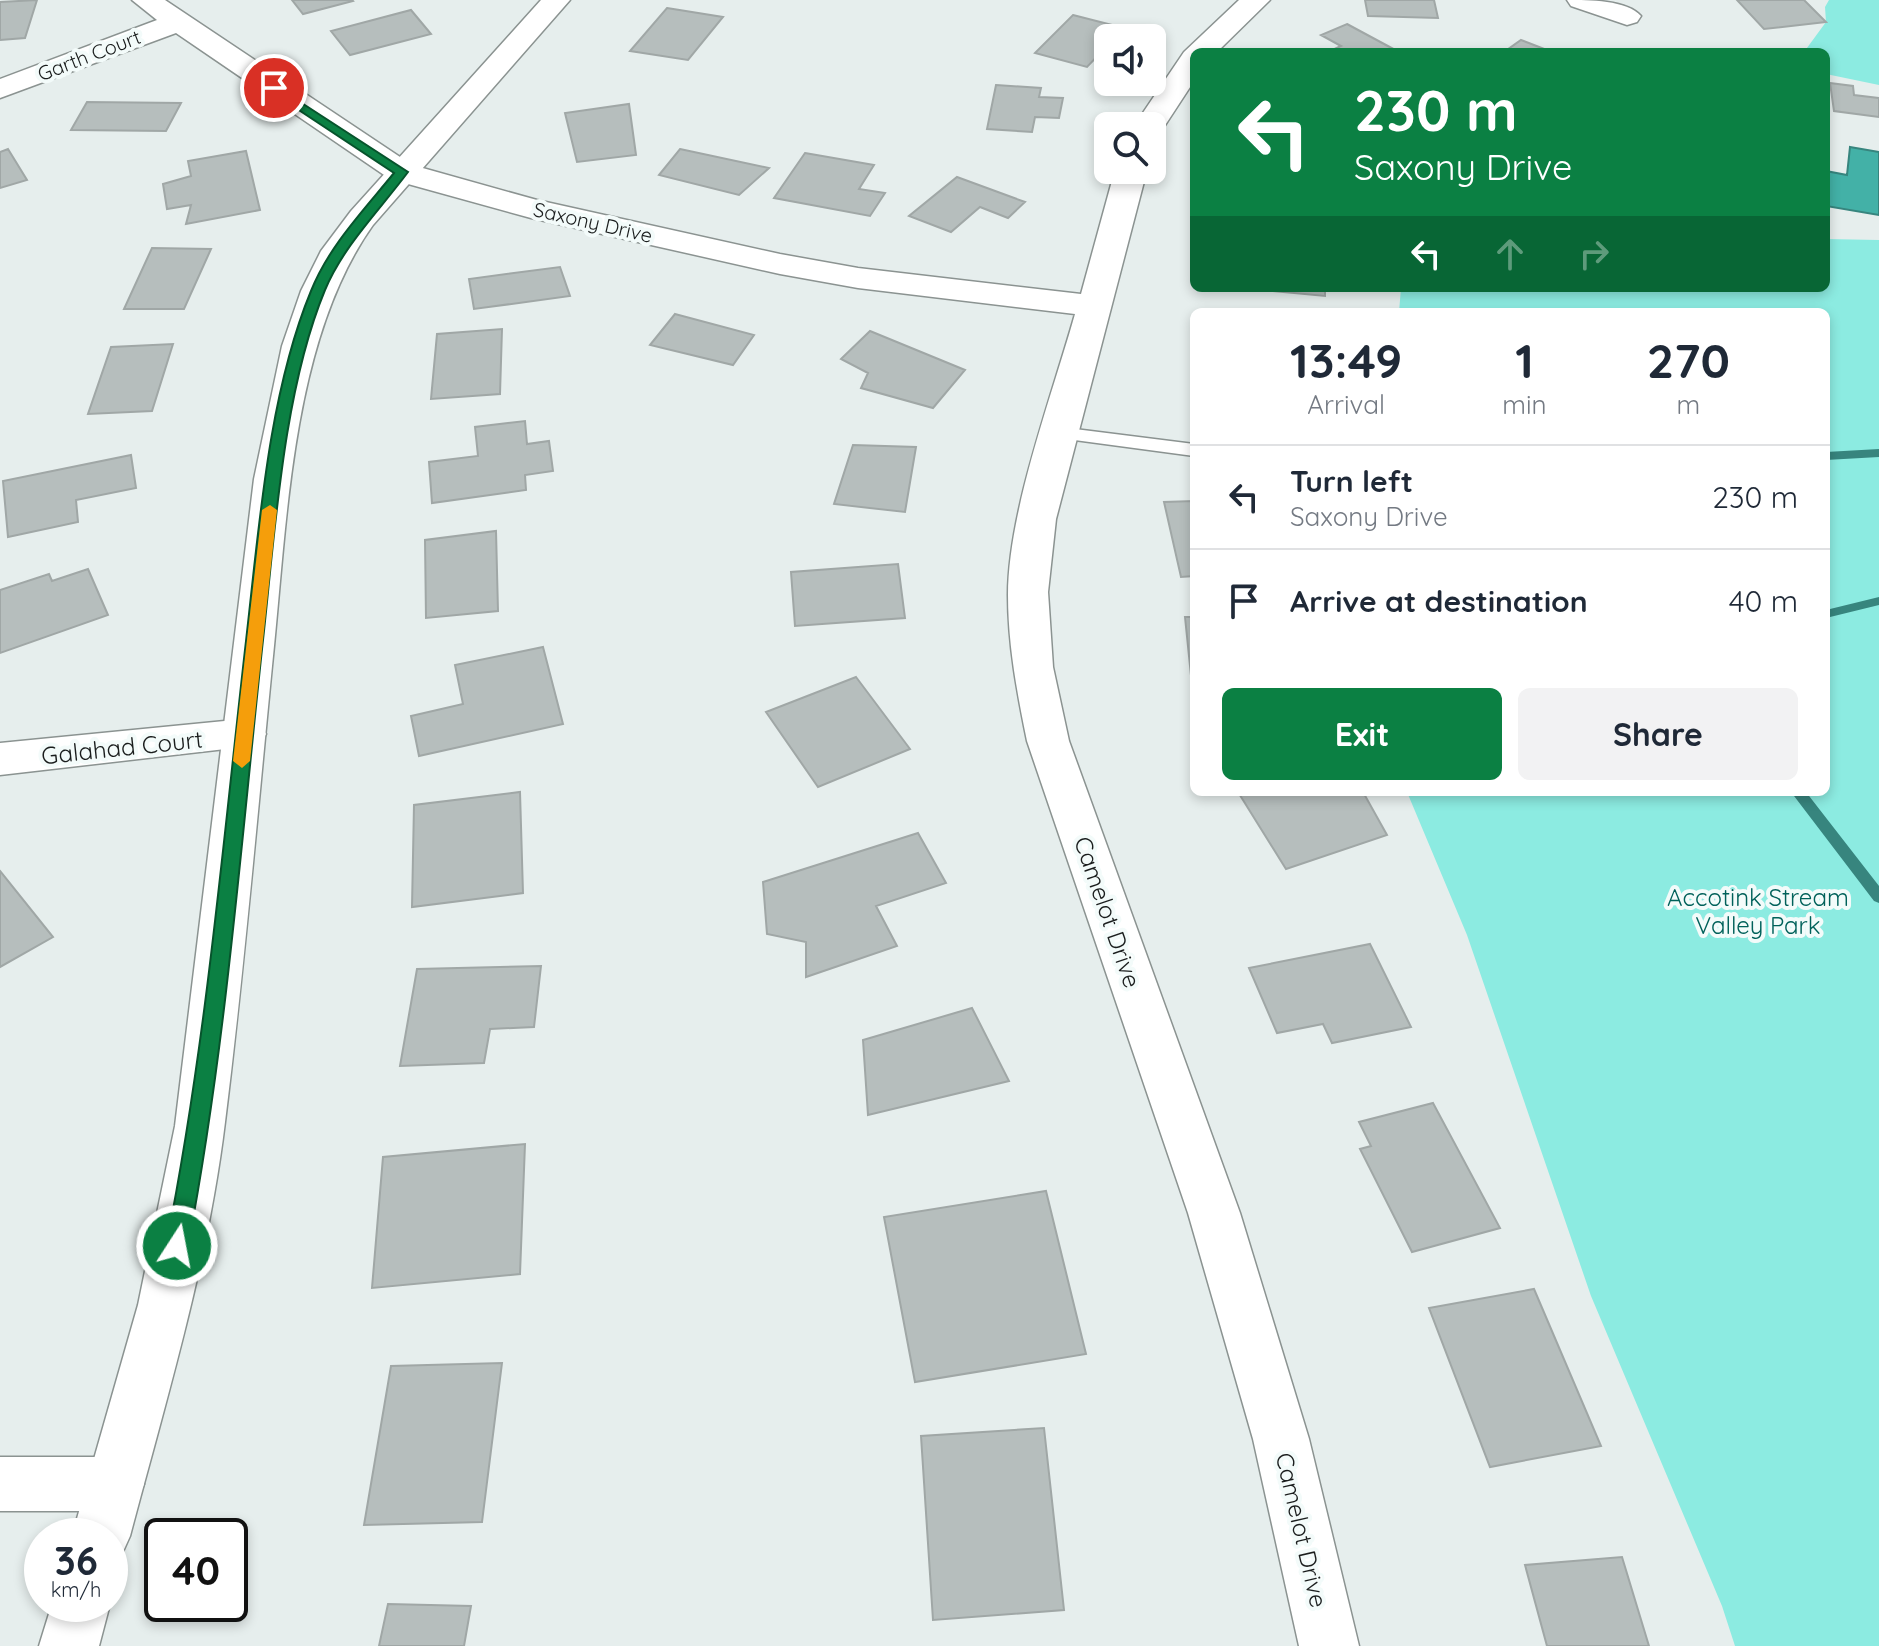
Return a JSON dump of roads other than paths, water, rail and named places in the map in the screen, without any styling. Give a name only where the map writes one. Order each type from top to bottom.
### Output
[{"type":"street","name":"Saxony Drive","points":[[146,0],[401,172],[531,208],[780,264],[858,278],[1092,306]]},
{"type":"street","points":[[106,1518],[165,1305],[200,1126],[273,479],[299,346],[318,291],[338,251],[401,172],[556,0]]},
{"type":"street","points":[[1204,48],[1256,0]]},
{"type":"street","points":[[1581,0],[1627,16]]},
{"type":"street","name":"Garth Court","points":[[0,89],[178,22]]},
{"type":"street","points":[[1158,112],[1190,64]]},
{"type":"street","name":"Camelot Drive","points":[[1127,184],[1037,519],[1028,592],[1032,667],[1048,741],[1214,1213],[1281,1439],[1329,1646]]},
{"type":"street","name":"Galahad Court","points":[[0,759],[245,734]]},
{"type":"street","points":[[0,1484],[116,1484]]},
{"type":"street","points":[[69,1646],[76,1622]]},
{"type":"lane","points":[[1059,433],[1190,449]]},
{"type":"waterway","points":[[1830,456],[1879,453]]},
{"type":"waterway","points":[[1830,613],[1879,601]]},
{"type":"waterway","points":[[1801,796],[1879,897]]},
{"type":"park label","name":"Accotink Stream Valley Park","points":[[1758,911]]}]
